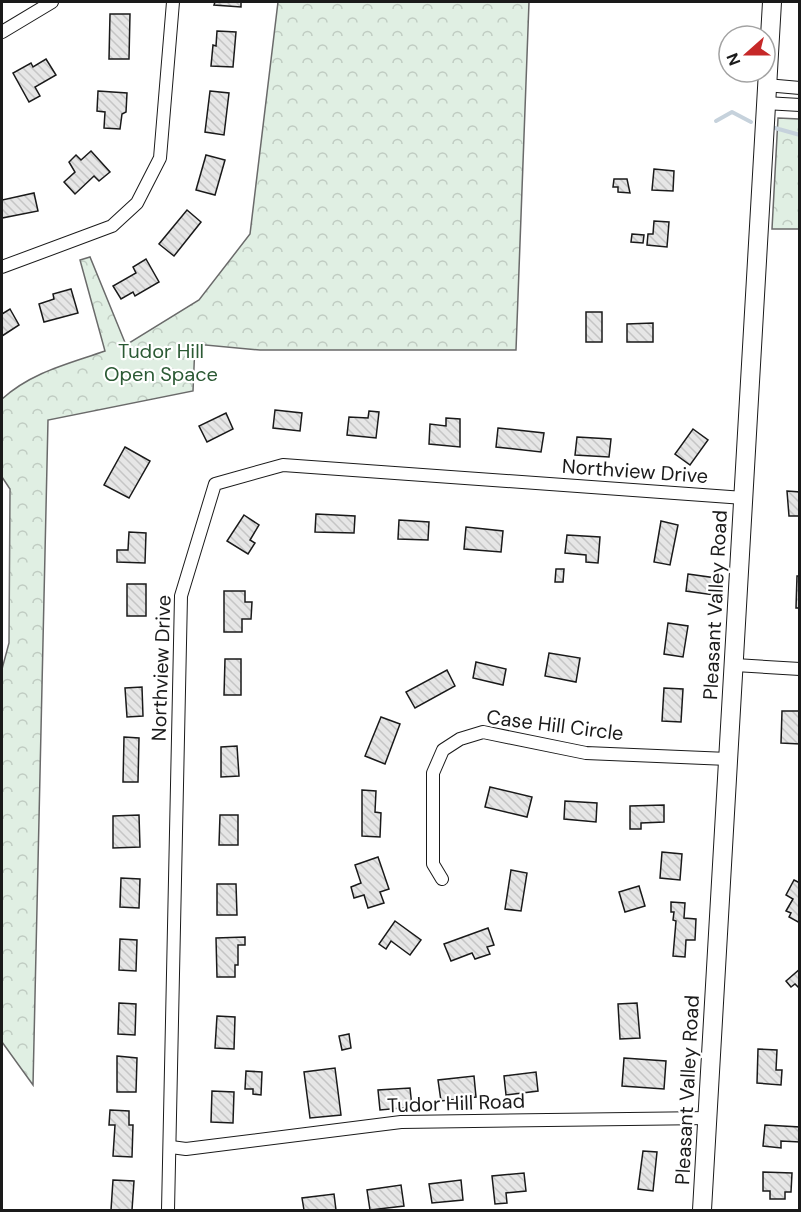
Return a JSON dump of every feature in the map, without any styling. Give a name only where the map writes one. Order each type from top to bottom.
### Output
[{"type":"main road","name":"Pleasant Valley Road","points":[[702,1210],[772,2]]},
{"type":"street","points":[[2,32],[52,2]]},
{"type":"street","points":[[2,267],[112,226],[137,203],[160,158],[173,2]]},
{"type":"street","points":[[766,85],[800,88]]},
{"type":"street","points":[[765,104],[800,105]]},
{"type":"street","name":"Northview Drive","points":[[168,1210],[180,596],[215,484],[283,465],[744,498]]},
{"type":"street","points":[[735,665],[800,669]]},
{"type":"street","name":"Case Hill Circle","points":[[442,879],[433,864],[432,773],[443,750],[460,739],[483,732],[586,753],[728,759]]},
{"type":"street","name":"Tudor Hill Road","points":[[171,1147],[186,1149],[401,1122],[709,1118]]},
{"type":"green space","name":"Tudor Hill Open Space","points":[[278,2],[529,2],[516,350],[260,350],[195,344],[193,391],[48,420],[33,1085],[2,1042],[2,669],[9,643],[10,489],[2,477],[2,399],[38,375],[105,351],[80,260],[90,257],[126,345],[199,300],[250,234]]},
{"type":"green space","points":[[778,118],[799,119],[799,229],[772,229]]},
{"type":"building","points":[[215,2],[241,2],[241,7],[214,5]]},
{"type":"building","points":[[110,14],[130,14],[129,59],[109,59]]},
{"type":"building","points":[[217,31],[236,32],[233,67],[211,66]]},
{"type":"building","points":[[46,59],[56,75],[35,87],[40,96],[29,102],[13,73],[31,63],[33,67]]},
{"type":"building","points":[[98,91],[127,93],[126,112],[122,114],[120,129],[104,128],[105,112],[97,111]]},
{"type":"building","points":[[210,91],[229,93],[224,135],[205,132]]},
{"type":"building","points":[[91,151],[110,172],[99,181],[94,176],[75,194],[64,182],[75,172],[69,162],[76,155],[81,160]]},
{"type":"building","points":[[206,155],[225,160],[215,195],[196,190]]},
{"type":"building","points":[[654,169],[674,171],[673,191],[652,190]]},
{"type":"building","points":[[614,179],[627,179],[630,193],[618,192],[618,187],[613,187]]},
{"type":"building","points":[[34,193],[38,211],[2,218],[2,200]]},
{"type":"building","points":[[187,210],[201,222],[174,256],[159,244]]},
{"type":"building","points":[[654,221],[669,222],[667,247],[647,245],[648,234],[653,234]]},
{"type":"building","points":[[632,234],[644,235],[643,243],[631,242]]},
{"type":"building","points":[[146,259],[159,282],[135,296],[133,292],[121,299],[113,286],[136,273],[133,267]]},
{"type":"building","points":[[71,289],[78,313],[44,322],[39,304],[54,299],[53,294]]},
{"type":"building","points":[[10,309],[19,325],[2,336],[2,314]]},
{"type":"building","points":[[586,312],[602,312],[602,342],[586,342]]},
{"type":"building","points":[[653,323],[653,342],[627,342],[627,324]]},
{"type":"building","points":[[275,410],[302,413],[300,431],[273,428]]},
{"type":"building","points":[[369,411],[379,412],[376,438],[347,435],[349,417],[368,418]]},
{"type":"building","points":[[226,413],[233,429],[207,442],[199,426]]},
{"type":"building","points":[[446,418],[460,419],[460,447],[429,444],[430,424],[446,426]]},
{"type":"building","points":[[498,428],[544,433],[541,452],[496,447]]},
{"type":"building","points":[[693,429],[708,440],[690,465],[675,454]]},
{"type":"building","points":[[577,437],[611,439],[609,457],[575,455]]},
{"type":"building","points":[[125,447],[150,461],[129,498],[104,485]]},
{"type":"building","points":[[787,491],[800,492],[800,516],[789,516]]},
{"type":"building","points":[[316,514],[355,516],[354,533],[315,532]]},
{"type":"building","points":[[244,515],[259,525],[250,540],[255,543],[248,554],[227,541]]},
{"type":"building","points":[[399,520],[429,522],[428,540],[398,539]]},
{"type":"building","points":[[661,521],[678,525],[670,565],[654,562]]},
{"type":"building","points":[[466,527],[503,531],[501,552],[464,549]]},
{"type":"building","points":[[129,532],[146,533],[145,563],[117,562],[117,550],[128,550]]},
{"type":"building","points":[[567,535],[600,537],[598,563],[586,562],[586,555],[565,553]]},
{"type":"building","points":[[556,569],[564,569],[563,582],[555,582]]},
{"type":"building","points":[[688,574],[716,578],[714,595],[686,591]]},
{"type":"building","points":[[797,576],[800,576],[800,608],[796,608]]},
{"type":"building","points":[[127,584],[146,584],[146,616],[127,616]]},
{"type":"building","points":[[224,591],[245,591],[245,602],[252,602],[251,619],[242,619],[242,632],[224,632]]},
{"type":"building","points":[[668,623],[688,626],[683,657],[664,654]]},
{"type":"building","points":[[549,653],[580,658],[576,682],[545,676]]},
{"type":"building","points":[[225,659],[241,659],[241,695],[224,695]]},
{"type":"building","points":[[476,662],[506,669],[503,685],[473,678]]},
{"type":"building","points":[[447,670],[455,686],[415,708],[406,692]]},
{"type":"building","points":[[142,687],[143,716],[127,717],[125,688]]},
{"type":"building","points":[[664,688],[683,689],[681,722],[662,721]]},
{"type":"building","points":[[782,711],[800,711],[800,744],[781,743]]},
{"type":"building","points":[[381,717],[400,724],[385,764],[365,756]]},
{"type":"building","points":[[124,737],[139,738],[138,782],[123,782]]},
{"type":"building","points":[[237,746],[239,776],[221,777],[221,747]]},
{"type":"building","points":[[490,787],[532,797],[527,817],[485,807]]},
{"type":"building","points":[[362,790],[376,791],[375,812],[381,813],[380,837],[362,836]]},
{"type":"building","points":[[565,801],[597,803],[596,822],[564,819]]},
{"type":"building","points":[[664,805],[664,822],[641,823],[641,829],[630,829],[630,806]]},
{"type":"building","points":[[139,815],[140,847],[113,848],[113,816]]},
{"type":"building","points":[[220,815],[238,815],[238,845],[219,845]]},
{"type":"building","points":[[662,852],[682,854],[680,880],[660,878]]},
{"type":"building","points":[[378,857],[389,889],[380,892],[384,903],[368,908],[364,895],[354,898],[351,887],[361,883],[355,865]]},
{"type":"building","points":[[511,870],[527,873],[521,911],[505,909]]},
{"type":"building","points":[[121,878],[140,879],[139,908],[120,907]]},
{"type":"building","points":[[794,880],[800,883],[800,923],[789,917],[791,913],[786,911],[793,899],[786,895]]},
{"type":"building","points":[[217,884],[236,884],[237,915],[217,915]]},
{"type":"building","points":[[639,886],[645,906],[625,912],[619,892]]},
{"type":"building","points":[[671,902],[685,903],[684,918],[696,919],[695,940],[686,940],[685,957],[673,956],[676,921],[673,920],[674,912],[671,912]]},
{"type":"building","points":[[395,921],[421,940],[410,955],[391,941],[386,949],[379,944]]},
{"type":"building","points":[[488,928],[494,945],[487,947],[490,954],[475,959],[472,953],[451,961],[444,944]]},
{"type":"building","points":[[245,937],[245,945],[238,945],[238,965],[235,965],[235,977],[217,977],[216,938]]},
{"type":"building","points":[[120,939],[137,940],[136,971],[119,970]]},
{"type":"building","points":[[800,969],[800,989],[795,984],[791,987],[786,981]]},
{"type":"building","points":[[119,1003],[136,1004],[135,1035],[118,1034]]},
{"type":"building","points":[[637,1003],[640,1038],[620,1039],[618,1004]]},
{"type":"building","points":[[217,1016],[235,1017],[234,1049],[215,1048]]},
{"type":"building","points":[[349,1034],[351,1048],[342,1050],[339,1036]]},
{"type":"building","points":[[758,1049],[777,1050],[776,1070],[782,1070],[781,1085],[757,1083]]},
{"type":"building","points":[[117,1056],[137,1058],[136,1092],[117,1092]]},
{"type":"building","points":[[624,1058],[666,1061],[664,1089],[622,1086]]},
{"type":"building","points":[[335,1068],[341,1115],[310,1118],[304,1072]]},
{"type":"building","points":[[246,1071],[262,1072],[261,1095],[253,1094],[253,1089],[245,1089]]},
{"type":"building","points":[[536,1072],[538,1091],[506,1095],[504,1076]]},
{"type":"building","points":[[474,1076],[476,1097],[441,1101],[438,1080]]},
{"type":"building","points":[[410,1088],[412,1107],[380,1110],[378,1090]]},
{"type":"building","points":[[212,1091],[234,1092],[233,1123],[211,1122]]},
{"type":"building","points":[[110,1110],[129,1111],[129,1125],[133,1125],[132,1157],[113,1156],[115,1125],[109,1125]]},
{"type":"building","points":[[765,1125],[800,1127],[800,1142],[781,1141],[781,1148],[763,1146]]},
{"type":"building","points":[[643,1151],[657,1152],[653,1191],[638,1189]]},
{"type":"building","points":[[763,1172],[792,1173],[791,1192],[785,1192],[785,1199],[770,1199],[770,1191],[763,1191]]},
{"type":"building","points":[[524,1173],[526,1191],[506,1193],[507,1203],[495,1204],[492,1176]]},
{"type":"building","points":[[113,1180],[134,1181],[132,1210],[111,1210]]},
{"type":"building","points":[[461,1180],[463,1200],[432,1203],[429,1184]]},
{"type":"building","points":[[401,1185],[404,1206],[370,1210],[367,1190]]},
{"type":"building","points":[[334,1194],[336,1210],[304,1210],[302,1198]]},
{"type":"waterway","points":[[716,121],[732,112],[751,122]]},
{"type":"waterway","points":[[775,128],[800,135]]}]
